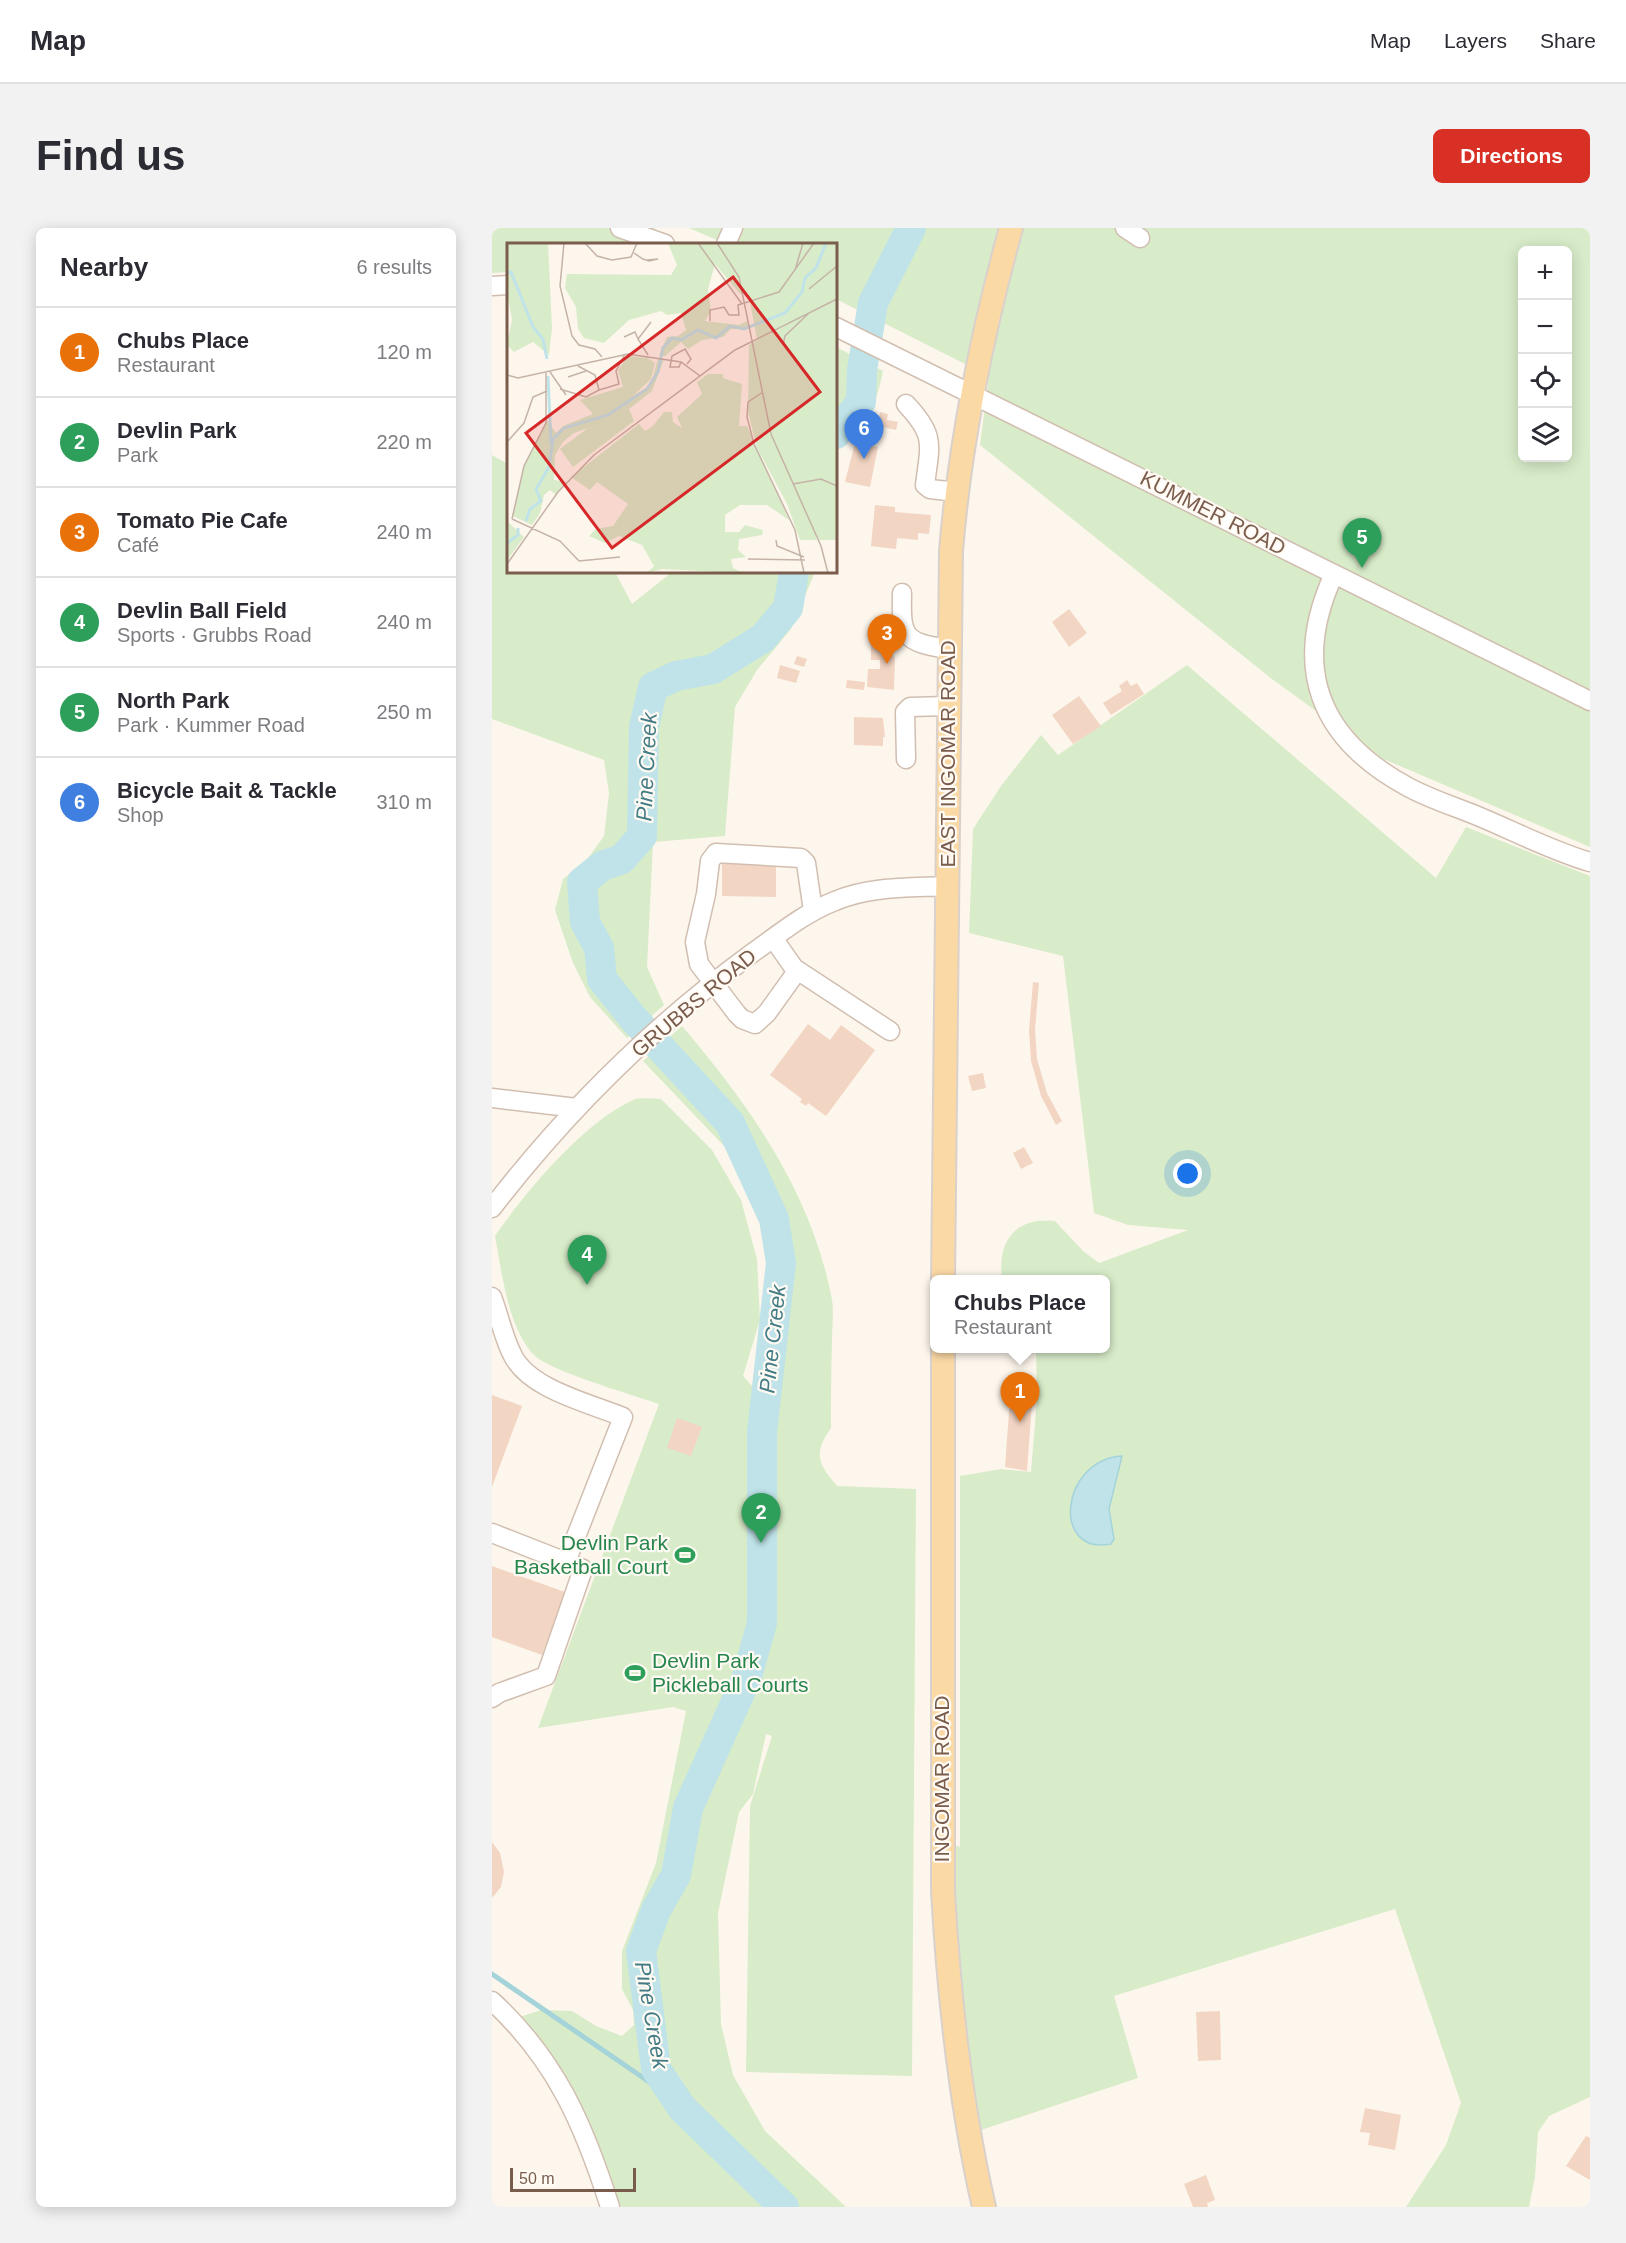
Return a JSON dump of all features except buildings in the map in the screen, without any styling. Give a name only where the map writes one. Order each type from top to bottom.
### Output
[{"type":"main road","points":[[973,394],[996,282],[1011,228]]},
{"type":"main road","name":"EAST INGOMAR ROAD","points":[[943,1275],[947,706],[951,551],[957,492],[973,394]]},
{"type":"main road","name":"INGOMAR ROAD","points":[[943,1353],[942,1891],[947,1974],[960,2081],[984,2207]]},
{"type":"street","points":[[620,228],[662,243]]},
{"type":"street","points":[[726,243],[734,228]]},
{"type":"street","points":[[492,286],[507,285]]},
{"type":"street","name":"KUMMER ROAD","points":[[837,328],[1590,701]]},
{"type":"street","points":[[906,404],[925,424],[930,443],[925,485],[930,489],[957,492]]},
{"type":"street","points":[[1334,574],[1316,623],[1315,675],[1332,722],[1356,753],[1411,789],[1590,862]]},
{"type":"street","points":[[902,593],[902,625],[908,638],[919,644],[948,649]]},
{"type":"street","points":[[906,759],[905,712],[910,707],[947,706]]},
{"type":"street","points":[[794,968],[794,978],[767,1013],[755,1024],[737,1014],[699,964],[695,942],[706,894],[710,861],[716,853],[801,858],[806,863],[813,912]]},
{"type":"street","name":"GRUBBS ROAD","points":[[492,1208],[577,1108],[638,1048],[714,982],[773,939],[813,912],[859,893],[947,886]]},
{"type":"street","points":[[773,939],[794,968],[890,1031]]},
{"type":"street","points":[[492,1098],[577,1108]]},
{"type":"street","points":[[492,1297],[512,1355],[525,1374],[543,1384],[622,1417],[566,1562]]},
{"type":"street","points":[[492,1533],[583,1569],[546,1676],[499,1693],[492,1698]]},
{"type":"street","points":[[492,2001],[527,2037],[557,2078],[586,2136],[610,2207]]},
{"type":"green space","points":[[492,228],[655,228],[650,243],[507,243],[507,272],[492,273]]},
{"type":"green space","points":[[689,228],[1590,228],[1590,847],[1381,758],[1272,679],[980,445],[989,376],[837,300],[837,243],[724,243]]},
{"type":"green space","points":[[837,348],[883,371],[877,396],[868,416],[837,449]]},
{"type":"green space","points":[[492,455],[507,463],[507,573],[616,573],[632,604],[671,573],[815,573],[791,629],[757,670],[735,707],[725,836],[653,842],[647,967],[664,1005],[627,1038],[590,997],[573,963],[555,910],[563,879],[586,861],[604,836],[609,793],[604,760],[492,719]]},
{"type":"green space","points":[[1187,665],[1436,878],[1466,827],[1590,876],[1590,2097],[1549,2116],[1538,2132],[1535,2177],[1529,2207],[1406,2207],[1446,2145],[1461,2103],[1395,1909],[1114,1996],[1138,2078],[969,2134],[941,1841],[960,1847],[960,1476],[1001,1469],[1031,1472],[1037,1398],[1036,1353],[1110,1353],[1110,1275],[1002,1275],[1003,1253],[1006,1243],[1019,1228],[1041,1221],[1055,1221],[1083,1251],[1099,1263],[1188,1230],[1128,1225],[1094,1213],[1063,956],[969,933],[973,829],[1001,786],[1041,735],[1058,755]]},
{"type":"green space","points":[[682,1026],[731,1088],[775,1153],[810,1223],[823,1261],[833,1315],[831,1428],[820,1452],[822,1465],[837,1486],[916,1489],[912,2076],[746,2072],[750,1806],[772,1736],[766,1734],[753,1794],[739,1812],[718,1913],[721,2024],[733,2075],[765,2131],[846,2207],[610,2207],[598,2169],[511,2020],[541,2010],[572,2011],[596,2026],[622,2036],[634,2025],[633,2010],[622,1989],[622,1951],[656,1863],[686,1711],[673,1707],[538,1728],[659,1404],[571,1374],[540,1360],[532,1353],[511,1313],[495,1236],[539,1179],[595,1125],[633,1100],[661,1099],[712,1150],[741,1200],[757,1259],[760,1320],[743,1376],[755,1389],[779,1298],[774,1225],[743,1166],[643,1061]]},
{"type":"water","points":[[1122,1456],[1109,1509],[1114,1539],[1111,1544],[1092,1544],[1079,1536],[1072,1522],[1071,1506],[1075,1489],[1086,1473],[1101,1461]]},
{"type":"waterway","name":"Pine Creek","points":[[837,433],[861,402],[862,370],[873,303],[911,228]]},
{"type":"waterway","name":"Pine Creek","points":[[784,2207],[682,2108],[656,2069],[641,1951],[656,1910],[676,1875],[688,1808],[747,1677],[762,1623],[762,1432],[781,1263],[774,1219],[730,1123],[633,1018],[602,979],[599,948],[585,922],[582,882],[602,866],[622,859],[642,836],[644,727],[653,687],[676,676],[713,669],[763,638],[788,608],[794,573]]},
{"type":"waterway","points":[[492,1974],[677,2101]]},
{"type":"place","name":"Bicycle Bait & Tackle","points":[[864,459]]},
{"type":"place","name":"North Park","points":[[1362,568]]},
{"type":"place","name":"Tomato Pie Cafe","points":[[887,664]]},
{"type":"place","name":"Devlin Ball Field","points":[[587,1285]]},
{"type":"place","name":"Chubs Place","points":[[1020,1422]]},
{"type":"place","name":"Devlin Park","points":[[761,1543]]},
{"type":"place","name":"Devlin Park Basketball Court","points":[[685,1555]]},
{"type":"place","name":"Devlin Park Pickleball Courts","points":[[635,1673]]}]
